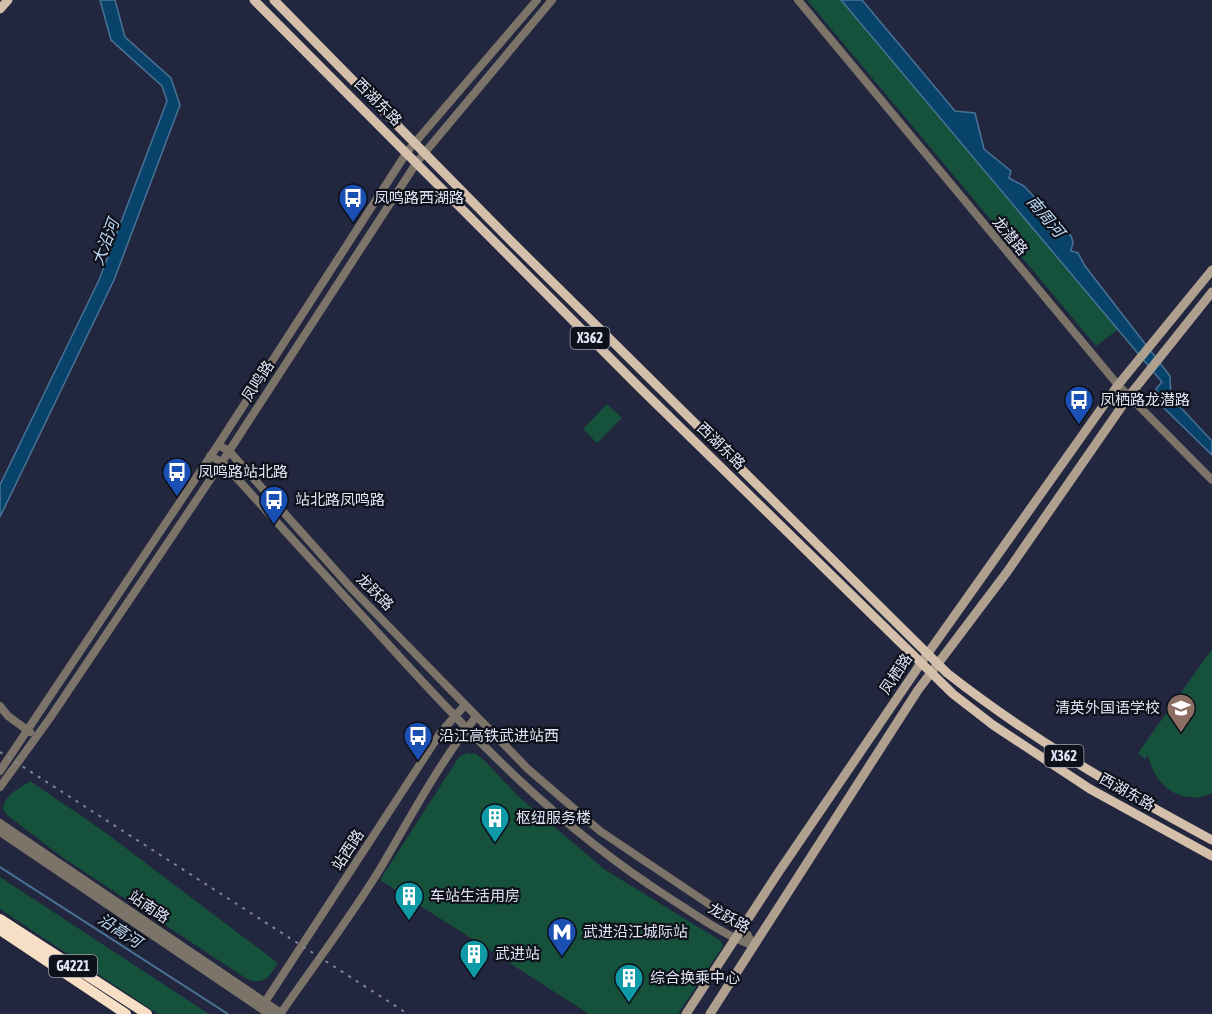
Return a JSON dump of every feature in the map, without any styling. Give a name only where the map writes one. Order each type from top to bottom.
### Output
[{"type":"highway","name":"G4221","points":[[0,919],[147,1014]]},
{"type":"highway","name":"G4221","points":[[0,930],[126,1014]]},
{"type":"main road","points":[[0,9],[8,0]]},
{"type":"main road","name":"西湖东路","points":[[254,0],[639,387],[930,673],[993,725],[1090,789],[1212,856]]},
{"type":"main road","name":"西湖东路","points":[[274,0],[426,151],[512,242],[937,663],[1001,715],[1077,765],[1212,840]]},
{"type":"main road","name":"凤栖路","points":[[686,1014],[742,927],[921,663],[1118,385],[1212,270]]},
{"type":"main road","name":"凤栖路","points":[[711,1014],[930,673],[1007,572],[1129,396],[1212,292]]},
{"type":"street","name":"凤鸣路","points":[[0,771],[218,445],[407,152],[537,0]]},
{"type":"street","name":"凤鸣路","points":[[0,787],[222,462],[417,162],[552,0]]},
{"type":"street","name":"龙潜路","points":[[798,0],[1118,385],[1212,480]]},
{"type":"street","name":"龙跃路","points":[[218,445],[229,451],[352,589],[405,640],[475,718],[528,770],[600,831],[742,927],[754,946]]},
{"type":"street","name":"龙跃路","points":[[210,456],[222,462],[465,730],[541,803],[598,849],[735,939],[754,946]]},
{"type":"street","name":"站西路","points":[[265,1002],[441,732],[456,718],[465,705]]},
{"type":"street","points":[[0,706],[8,716],[35,735]]},
{"type":"street","points":[[265,1002],[269,1014],[282,1013],[354,908],[380,868],[409,814],[475,718]]},
{"type":"street","name":"站南路","points":[[0,823],[282,1013]]},
{"type":"street","name":"站南路","points":[[0,832],[269,1014]]},
{"type":"green space","points":[[807,0],[841,0],[1119,329],[1096,346]]},
{"type":"green space","points":[[607,404],[622,418],[597,443],[583,429]]},
{"type":"green space","name":"清英外国语学校","points":[[1212,649],[1212,793],[1201,797],[1190,797],[1171,791],[1156,776],[1148,755],[1145,759],[1138,753]]},
{"type":"green space","points":[[467,753],[476,754],[485,761],[518,796],[604,869],[721,941],[723,946],[678,1014],[589,1014],[380,880],[459,757]]},
{"type":"green space","points":[[30,781],[102,830],[278,963],[269,976],[262,981],[247,979],[62,857],[7,815],[3,809],[7,799],[13,792]]},
{"type":"green space","points":[[0,877],[209,1014],[158,1014],[0,909]]},
{"type":"water","points":[[100,0],[115,0],[125,37],[171,78],[180,105],[114,280],[0,517],[0,485],[99,280],[167,101],[162,86],[111,40]]},
{"type":"water","name":"南周河","points":[[841,0],[862,0],[955,111],[975,113],[984,149],[1011,171],[1009,178],[1024,186],[1071,236],[1073,242],[1071,251],[1078,253],[1085,266],[1170,376],[1171,397],[1212,441],[1212,455],[1163,407],[1156,389],[1162,382]]},
{"type":"waterway","name":"沿高河","points":[[0,867],[228,1014]]},
{"type":"railway","points":[[0,752],[408,1014]]},
{"type":"place","name":"凤鸣路西湖路","points":[[353,224]]},
{"type":"place","name":"凤栖路龙潜路","points":[[1079,426]]},
{"type":"place","name":"凤鸣路站北路","points":[[177,498]]},
{"type":"place","name":"站北路凤鸣路","points":[[274,526]]},
{"type":"place","name":"清英外国语学校","points":[[1181,734]]},
{"type":"place","name":"沿江高铁武进站西","points":[[418,762]]},
{"type":"place","name":"枢纽服务楼","points":[[495,844]]},
{"type":"place","name":"车站生活用房","points":[[409,922]]},
{"type":"place","name":"武进沿江城际站","points":[[562,958]]},
{"type":"place","name":"武进站","points":[[474,980]]},
{"type":"place","name":"综合换乘中心","points":[[629,1004]]},
{"type":"water label","name":"大沿河","points":[[105,242]]}]
